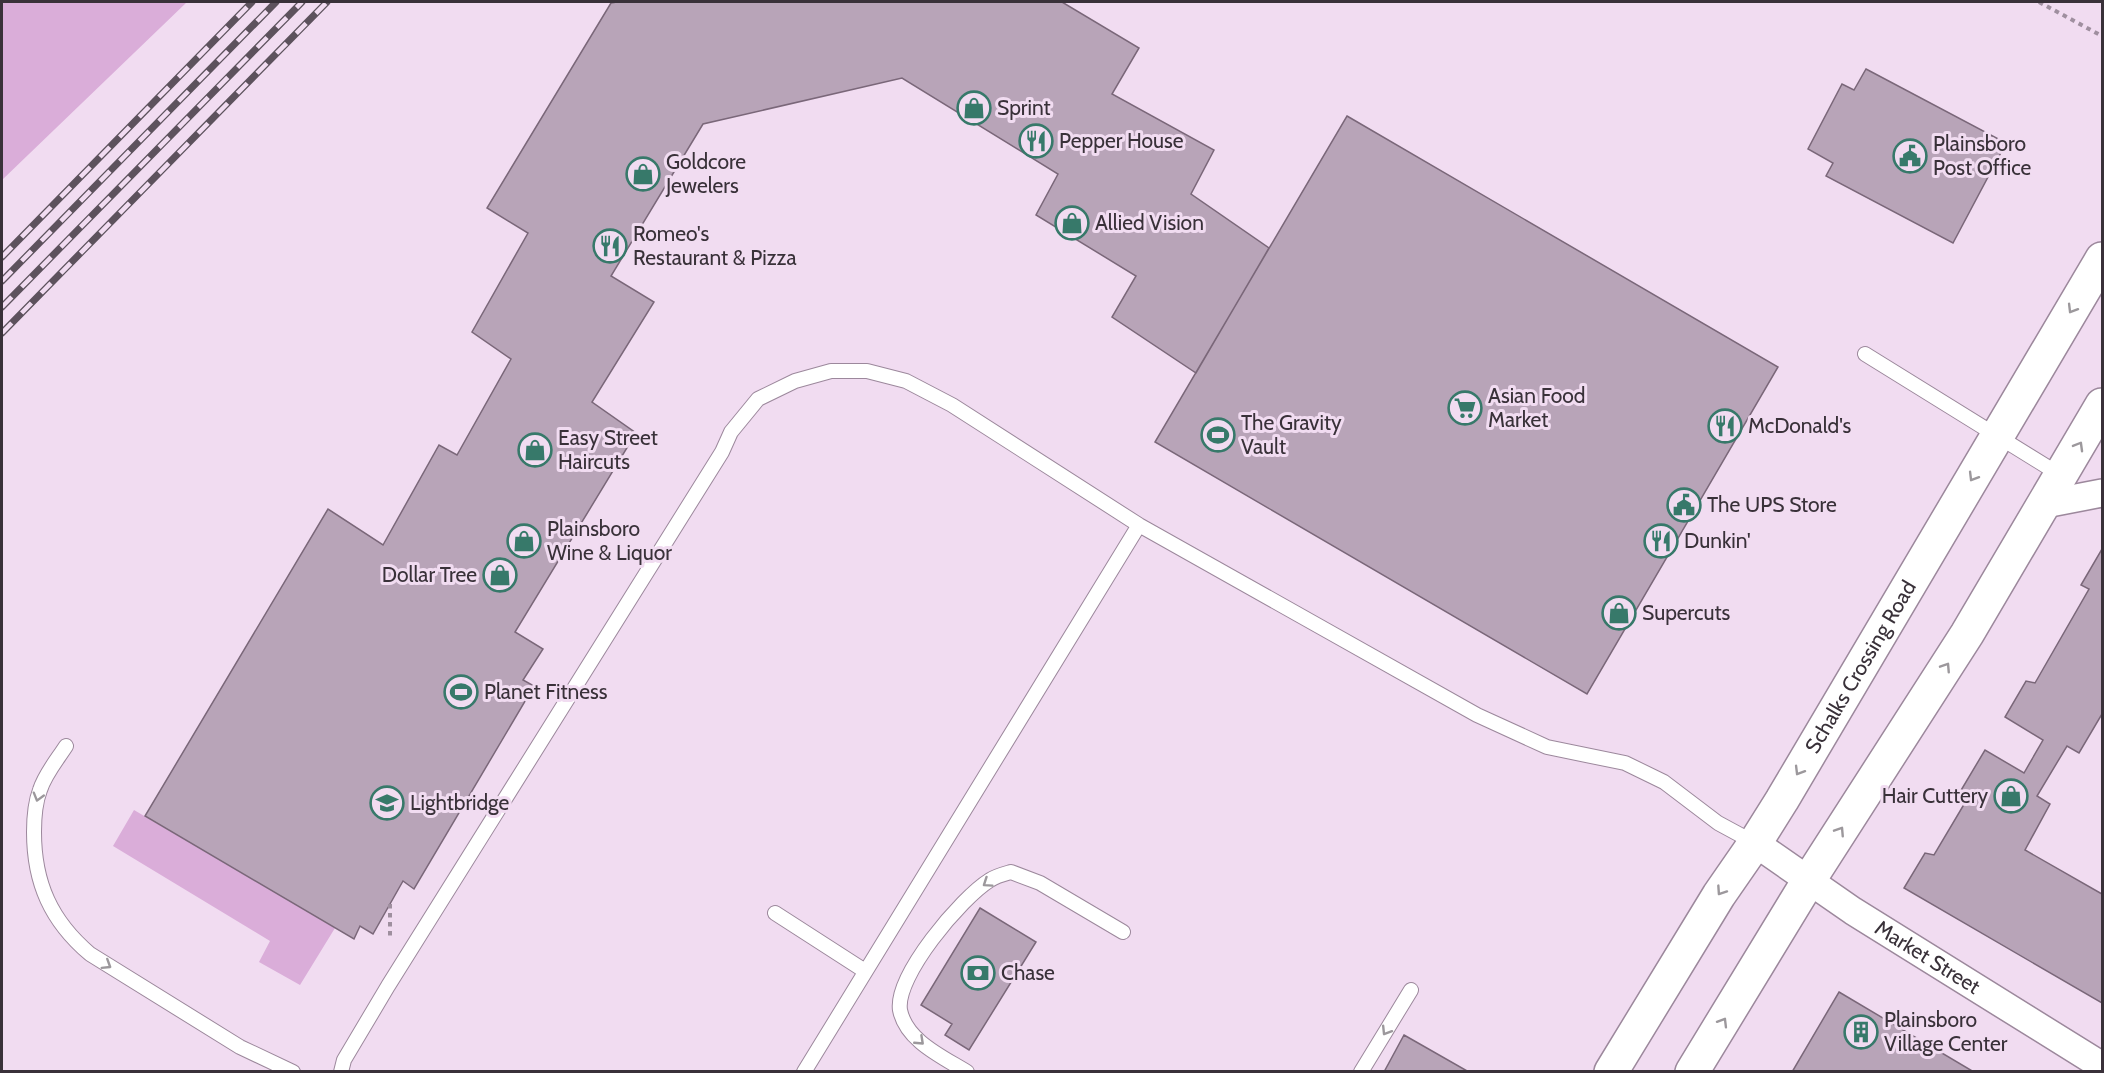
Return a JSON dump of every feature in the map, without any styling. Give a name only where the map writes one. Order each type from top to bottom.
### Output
[{"type":"street","name":"Schalks Crossing Road","points":[[1611,1071],[1719,895],[1755,843],[2103,259]]},
{"type":"street","points":[[1692,1071],[1809,880],[1967,634],[2102,406]]},
{"type":"street","points":[[2045,504],[2103,493]]},
{"type":"street","name":"Market Street","points":[[1755,843],[1853,911],[2103,1066]]},
{"type":"lane","points":[[1865,354],[2062,476]]},
{"type":"lane","points":[[341,1071],[344,1060],[388,986],[710,470],[731,432],[758,399],[795,381],[831,371],[867,371],[906,381],[952,405],[1138,525],[1477,715],[1547,747],[1625,763],[1664,782],[1718,823],[1755,843]]},
{"type":"lane","points":[[804,1071],[1138,525]]},
{"type":"lane","points":[[66,746],[40,789],[34,825],[38,876],[47,901],[56,917],[74,941],[90,954],[240,1047],[293,1071]]},
{"type":"lane","points":[[967,1071],[927,1047],[915,1037],[906,1025],[900,1010],[902,990],[938,929],[967,897],[991,879],[1011,872],[1040,883],[1123,932]]},
{"type":"lane","points":[[775,913],[865,971]]},
{"type":"lane","points":[[1361,1071],[1411,990]]},
{"type":"path","points":[[2039,2],[2103,36]]},
{"type":"shaded area","points":[[2,2],[187,2],[2,180]]},
{"type":"shaded area","points":[[134,810],[335,928],[300,985],[259,962],[270,941],[113,846]]},
{"type":"building","points":[[1062,2],[1139,48],[1112,94],[1214,150],[1191,194],[1269,248],[1196,373],[1112,317],[1136,276],[1036,215],[1058,174],[902,78],[703,124],[611,276],[654,302],[592,402],[636,433],[515,632],[543,649],[523,680],[534,686],[414,889],[403,881],[373,934],[360,926],[354,939],[145,816],[328,509],[383,545],[439,445],[457,455],[511,359],[472,332],[528,233],[487,208],[611,3]]},
{"type":"building","name":"Plainsboro Post Office","points":[[1866,69],[2006,143],[1953,243],[1826,176],[1833,163],[1808,149],[1842,84],[1854,90]]},
{"type":"building","name":"Asian Food Market","points":[[1347,116],[1778,367],[1587,694],[1155,442]]},
{"type":"building","points":[[2102,549],[2102,714],[2079,753],[2067,746],[2037,796],[2050,804],[2025,850],[2102,894],[2102,1003],[1904,888],[1925,853],[1934,855],[1969,796],[1960,792],[1985,750],[2024,773],[2043,740],[2005,717],[2026,681],[2035,683],[2089,589],[2081,585]]},
{"type":"building","name":"Chase","points":[[980,908],[1036,942],[969,1050],[945,1035],[952,1024],[921,1005]]},
{"type":"building","name":"Plainsboro Village Center","points":[[1839,992],[1974,1072],[1792,1072]]},
{"type":"building","points":[[1404,1035],[1469,1072],[1384,1072]]},
{"type":"railway","points":[[2,257],[252,2]]},
{"type":"railway","points":[[2,281],[276,2]]},
{"type":"railway","points":[[2,307],[302,2]]},
{"type":"railway","points":[[2,333],[327,2]]},
{"type":"place","name":"Sprint","points":[[974,108]]},
{"type":"place","name":"Pepper House","points":[[1036,141]]},
{"type":"place","name":"Plainsboro Post Office","points":[[1910,156]]},
{"type":"place","name":"Goldcore Jewelers","points":[[643,174]]},
{"type":"place","name":"Allied Vision","points":[[1072,223]]},
{"type":"place","name":"Romeo's Restaurant & Pizza","points":[[610,246]]},
{"type":"place","name":"Asian Food Market","points":[[1465,408]]},
{"type":"place","name":"McDonald's","points":[[1725,426]]},
{"type":"place","name":"The Gravity Vault","points":[[1218,435]]},
{"type":"place","name":"Easy Street Haircuts","points":[[535,450]]},
{"type":"place","name":"The UPS Store","points":[[1684,505]]},
{"type":"place","name":"Plainsboro Wine & Liquor","points":[[524,541]]},
{"type":"place","name":"Dunkin'","points":[[1661,541]]},
{"type":"place","name":"Dollar Tree","points":[[500,575]]},
{"type":"place","name":"Supercuts","points":[[1619,613]]},
{"type":"place","name":"Planet Fitness","points":[[461,692]]},
{"type":"place","name":"Hair Cuttery","points":[[2011,796]]},
{"type":"place","name":"Lightbridge","points":[[387,803]]},
{"type":"place","name":"Chase","points":[[978,973]]},
{"type":"place","name":"Plainsboro Village Center","points":[[1861,1032]]}]
